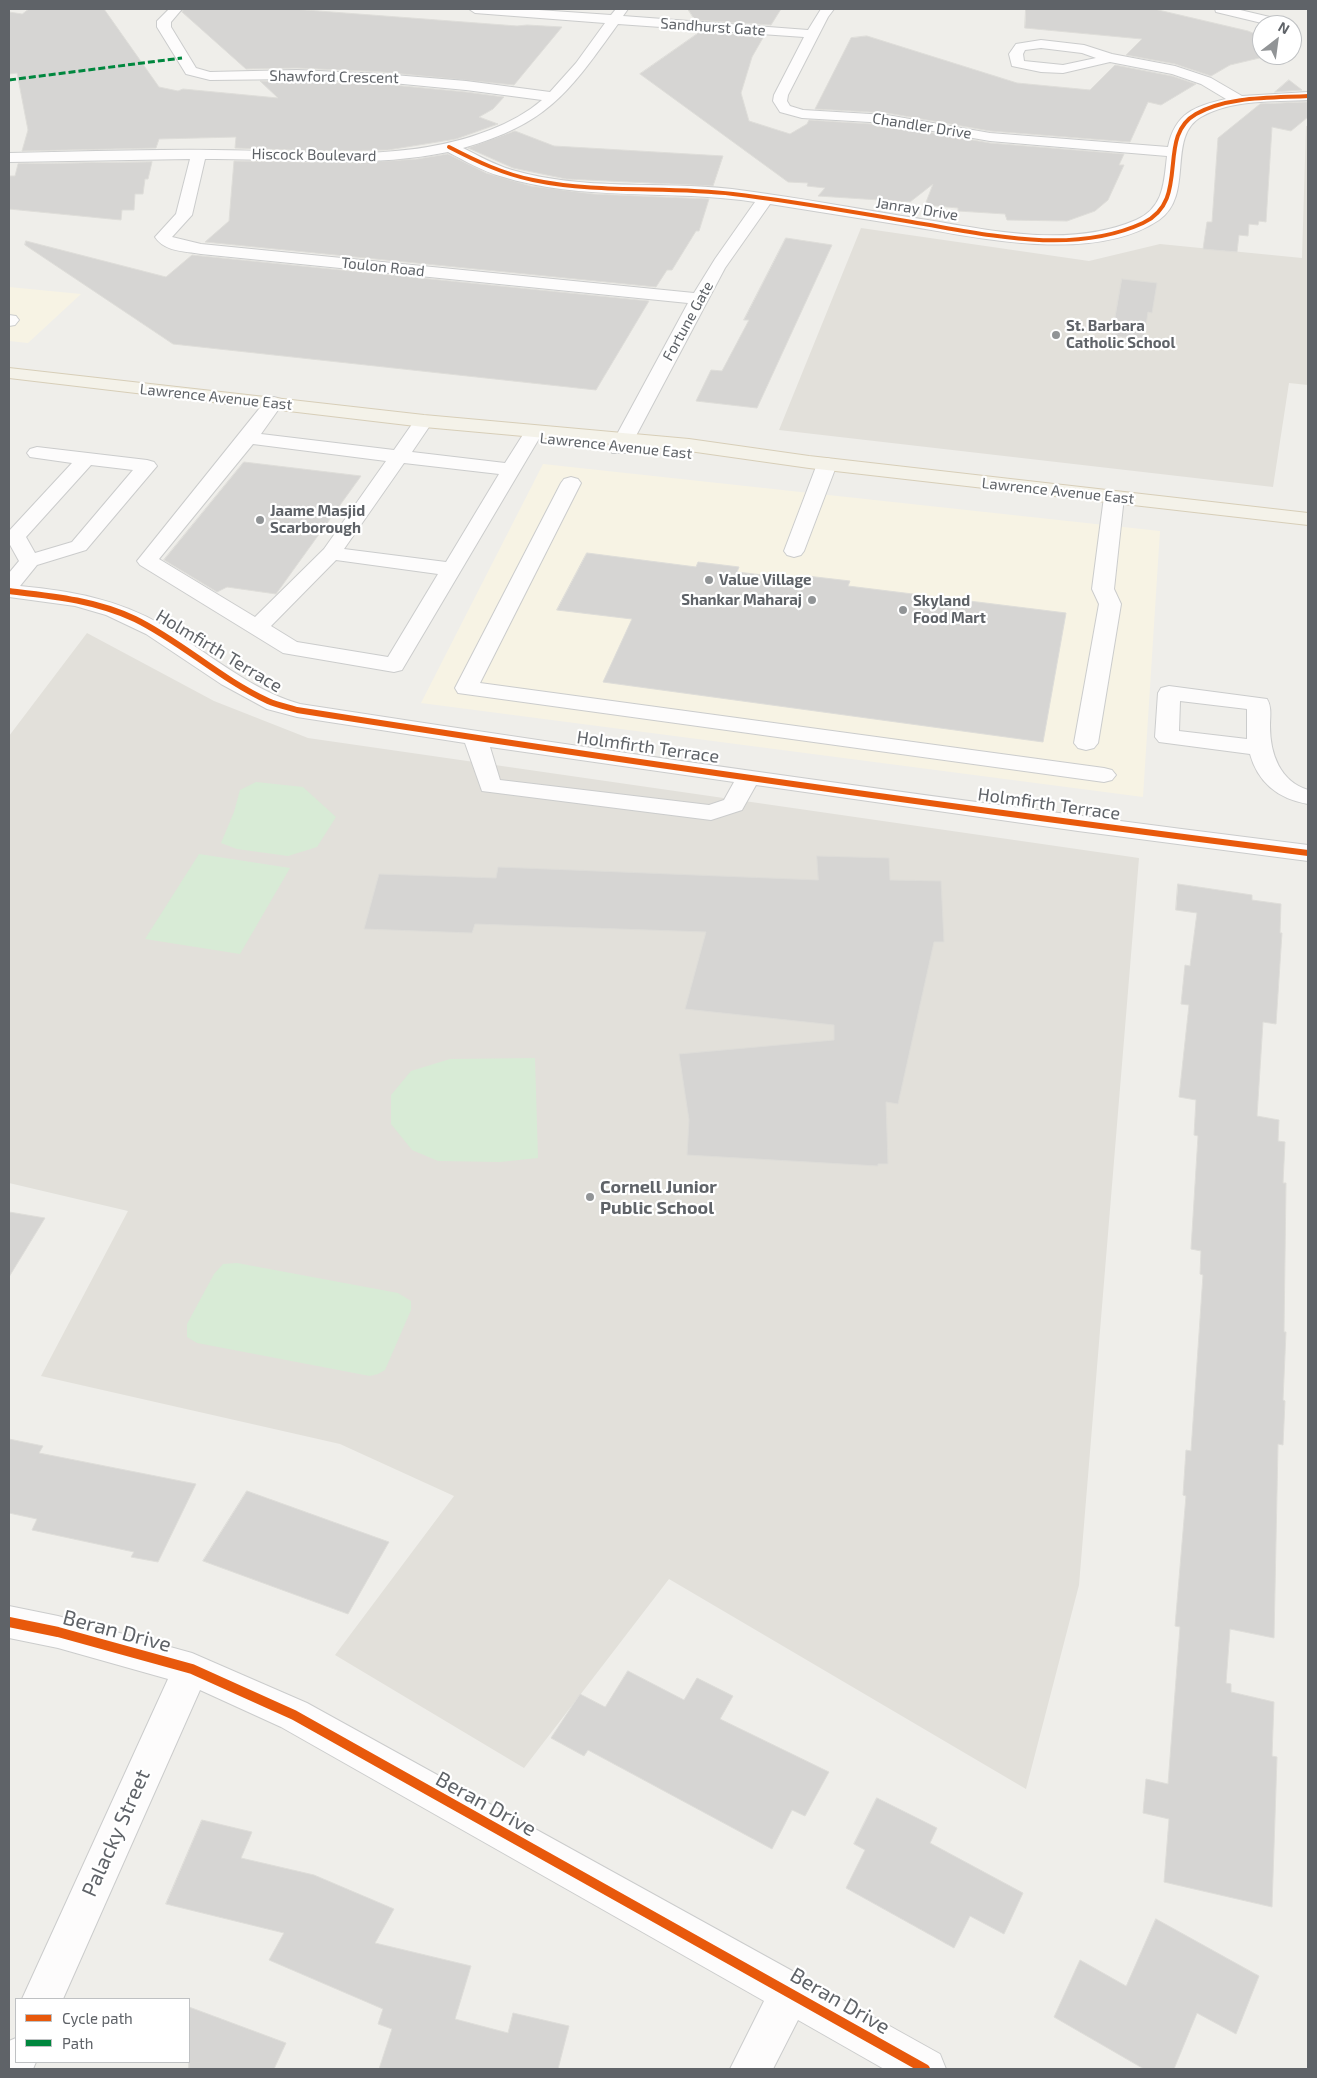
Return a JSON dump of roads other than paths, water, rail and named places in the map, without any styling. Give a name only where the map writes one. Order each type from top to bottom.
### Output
[{"type":"main road","name":"Lawrence Avenue East","points":[[9,373],[622,444]]},
{"type":"main road","name":"Lawrence Avenue East","points":[[424,420],[531,437],[818,463],[1308,519]]},
{"type":"street","name":"Shawford Crescent","points":[[176,9],[164,21],[164,27],[191,71],[199,74],[210,76],[298,74],[382,76],[475,85],[552,97]]},
{"type":"street","points":[[475,9],[618,14]]},
{"type":"street","name":"Chandler Drive","points":[[828,9],[811,34],[780,95],[782,106],[793,112],[887,119],[990,137],[1174,152]]},
{"type":"street","points":[[1221,9],[1251,16],[1265,9]]},
{"type":"street","name":"Hiscock Boulevard","points":[[9,158],[198,154],[353,158],[412,153],[449,147],[482,138],[515,124],[539,110],[552,97],[618,14]]},
{"type":"street","name":"Sandhurst Gate","points":[[618,14],[811,34]]},
{"type":"street","points":[[1109,58],[1090,66],[1058,71],[1038,69],[1017,62],[1016,54],[1021,47],[1042,44],[1084,48],[1109,58],[1175,70],[1206,81],[1238,100]]},
{"type":"street","name":"Janray Drive","points":[[449,147],[495,169],[535,180],[603,187],[709,192],[997,235],[1039,240],[1081,238],[1117,232],[1134,226],[1152,218],[1160,210],[1169,200],[1174,152],[1180,130],[1189,119],[1219,105],[1238,100],[1308,96]]},
{"type":"street","name":"Toulon Road","points":[[198,154],[187,208],[184,215],[163,236],[168,243],[201,250],[699,300]]},
{"type":"street","name":"Fortune Gate","points":[[622,444],[699,300],[729,249],[757,213],[765,199]]},
{"type":"street","points":[[274,404],[147,561],[291,648],[394,665],[531,437]]},
{"type":"street","points":[[258,628],[331,553],[424,420]]},
{"type":"street","points":[[248,438],[512,470]]},
{"type":"street","points":[[9,586],[30,561],[79,546],[147,466],[37,453]]},
{"type":"street","points":[[30,561],[15,536],[86,459]]},
{"type":"street","points":[[794,551],[818,463]]},
{"type":"street","points":[[571,484],[466,688],[1104,775]]},
{"type":"street","points":[[1086,743],[1110,604],[1103,589],[1114,497]]},
{"type":"street","points":[[331,553],[452,569]]},
{"type":"street","name":"Holmfirth Terrace","points":[[9,591],[64,598],[113,609],[145,624],[248,690],[269,701],[297,710],[474,738],[1088,825],[1308,853]]},
{"type":"street","points":[[474,738],[490,786],[711,813],[733,805],[749,776]]},
{"type":"street","points":[[1260,748],[1271,774],[1281,787],[1308,797]]},
{"type":"street","name":"Beran Drive","points":[[9,1622],[58,1632],[192,1669],[294,1715],[791,1992],[925,2069]]},
{"type":"street","name":"Palacky Street","points":[[42,1998],[162,1730],[192,1669]]},
{"type":"street","points":[[751,2069],[791,1992]]},
{"type":"place","name":"St. Barbara Catholic School","points":[[1056,335]]},
{"type":"place","name":"Jaame Masjid Scarborough","points":[[260,520]]},
{"type":"place","name":"Value Village","points":[[709,580]]},
{"type":"place","name":"Shankar Maharaj","points":[[812,600]]},
{"type":"place","name":"Skyland Food Mart","points":[[903,610]]},
{"type":"place","name":"Cornell Junior Public School","points":[[590,1197]]}]
